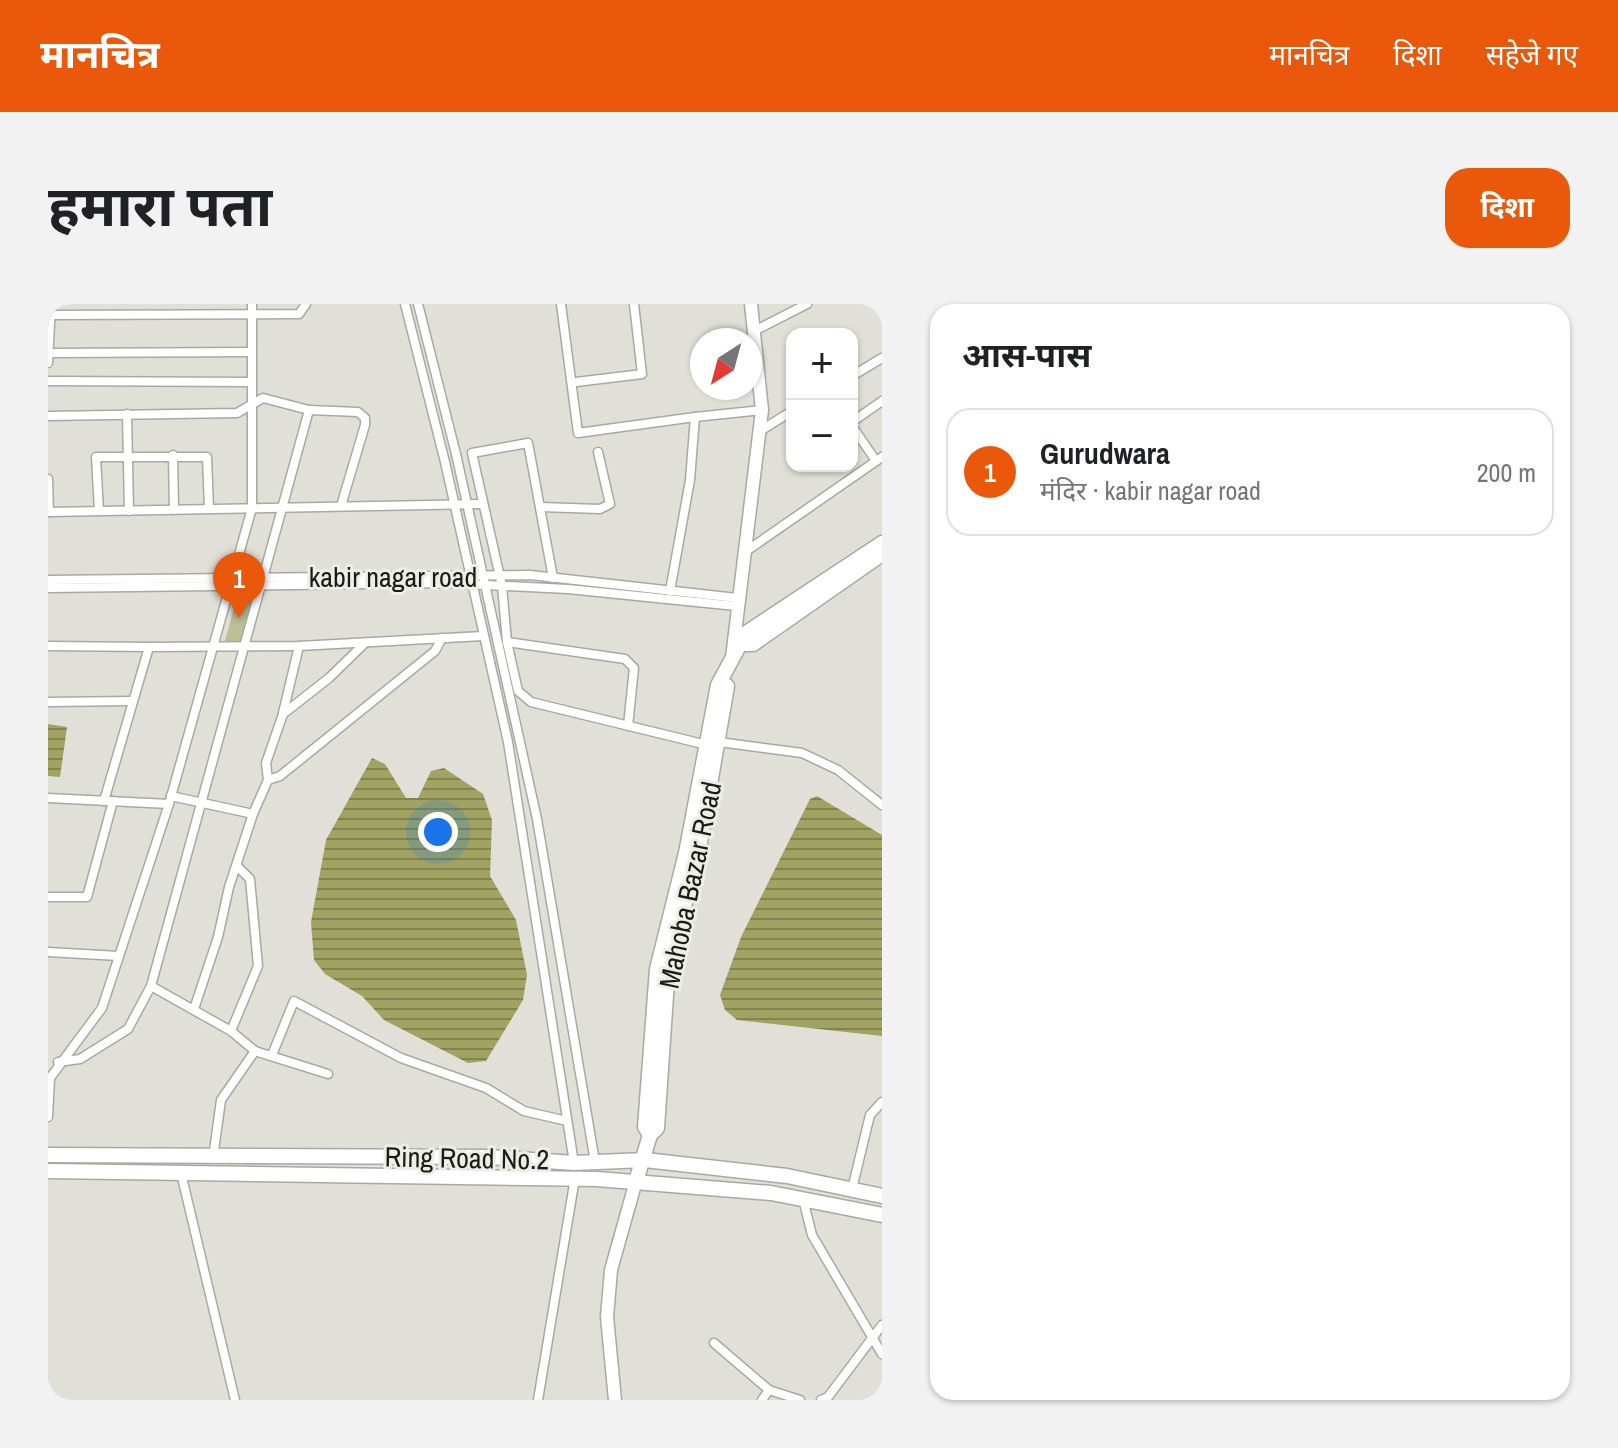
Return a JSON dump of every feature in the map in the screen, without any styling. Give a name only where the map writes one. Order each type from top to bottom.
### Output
[{"type":"main road","points":[[732,660],[746,633],[882,543]]},
{"type":"main road","points":[[742,644],[753,644],[882,554]]},
{"type":"main road","name":"Mahoba Bazar Road","points":[[636,1181],[645,1160],[650,1135],[657,1128],[674,914],[698,854],[713,743],[727,688],[724,681],[732,660]]},
{"type":"main road","name":"Ring Road No.2","points":[[48,1155],[490,1157],[636,1181],[716,1186],[882,1215]]},
{"type":"main road","name":"Ring Road No.2","points":[[48,1171],[574,1171],[595,1162],[645,1160],[787,1176],[882,1196]]},
{"type":"street","points":[[48,363],[51,304]]},
{"type":"street","points":[[117,304],[117,314]]},
{"type":"street","points":[[185,304],[185,316]]},
{"type":"street","points":[[48,1117],[50,1078],[58,1062],[102,1008],[170,800],[252,508],[252,304]]},
{"type":"street","points":[[50,314],[117,314],[152,309],[185,316],[252,316],[299,314],[306,304]]},
{"type":"street","points":[[405,304],[508,742],[574,1171],[538,1400]]},
{"type":"street","points":[[418,304],[485,580],[537,819],[595,1162]]},
{"type":"street","points":[[561,304],[578,433],[762,410]]},
{"type":"street","points":[[576,382],[642,374],[634,304]]},
{"type":"street","name":"Mahoba Bazar Road","points":[[751,304],[754,328]]},
{"type":"street","points":[[760,328],[807,304]]},
{"type":"street","points":[[49,353],[252,352]]},
{"type":"street","points":[[858,372],[882,358]]},
{"type":"street","points":[[48,381],[250,382]]},
{"type":"street","points":[[48,416],[237,413],[263,398],[309,410],[358,412],[365,418],[341,506]]},
{"type":"street","name":"Mahoba Bazar Road","points":[[732,660],[736,602],[760,431],[761,400]]},
{"type":"street","points":[[858,419],[882,401]]},
{"type":"street","points":[[58,1062],[80,1059],[128,1029],[151,986],[285,509],[309,410]]},
{"type":"street","points":[[127,414],[129,511]]},
{"type":"street","points":[[760,431],[786,415]]},
{"type":"street","points":[[670,591],[690,480],[695,417]]},
{"type":"street","points":[[743,553],[879,459],[858,432]]},
{"type":"street","points":[[553,578],[528,443],[472,453],[500,581],[507,642],[523,698],[628,726],[713,743],[802,753],[838,770],[882,805]]},
{"type":"street","points":[[540,507],[600,509],[610,504],[598,452]]},
{"type":"street","points":[[99,511],[96,457],[173,455],[207,457],[209,509]]},
{"type":"street","points":[[173,455],[174,510]]},
{"type":"street","points":[[48,479],[49,512],[482,504]]},
{"type":"street","name":"kabir nagar road","points":[[48,580],[233,583],[553,578],[736,602]]},
{"type":"street","points":[[500,581],[736,602]]},
{"type":"street","points":[[48,588],[233,583]]},
{"type":"street","points":[[48,646],[299,646],[483,636]]},
{"type":"street","points":[[268,780],[280,776],[435,651],[442,638]]},
{"type":"street","points":[[507,642],[625,659],[634,668],[628,726]]},
{"type":"street","points":[[283,714],[329,678],[365,643]]},
{"type":"street","points":[[194,1009],[218,937],[229,887],[253,814],[268,780],[266,763],[283,714],[299,646]]},
{"type":"street","points":[[48,897],[87,897],[132,701],[149,647]]},
{"type":"street","points":[[48,702],[132,701]]},
{"type":"street","points":[[48,798],[202,802],[253,814]]},
{"type":"street","points":[[231,1031],[258,966],[250,879],[238,867]]},
{"type":"street","points":[[48,952],[119,956]]},
{"type":"street","points":[[151,986],[231,1031],[255,1051],[328,1074]]},
{"type":"street","points":[[272,1055],[294,1001],[401,1058],[486,1088],[524,1111],[567,1121]]},
{"type":"street","points":[[213,1158],[221,1100],[255,1051]]},
{"type":"street","points":[[852,1189],[853,1171],[863,1148],[870,1115],[882,1102]]},
{"type":"street","points":[[181,1173],[235,1400]]},
{"type":"street","points":[[615,1400],[607,1317],[611,1270],[636,1181]]},
{"type":"street","points":[[803,1199],[812,1235],[882,1354]]},
{"type":"street","points":[[827,1399],[882,1325]]},
{"type":"street","points":[[714,1343],[769,1390],[800,1400]]},
{"type":"street","points":[[762,1400],[769,1390]]},
{"type":"green space","points":[[254,592],[243,643],[225,641],[238,593]]},
{"type":"shaded area","points":[[48,724],[67,727],[60,777],[48,776]]},
{"type":"shaded area","points":[[372,758],[385,764],[406,798],[418,798],[431,771],[444,768],[483,794],[492,820],[490,876],[516,920],[527,975],[523,1000],[486,1061],[468,1063],[384,1020],[362,996],[325,974],[314,960],[311,922],[326,840]]},
{"type":"shaded area","points":[[817,796],[882,835],[882,1036],[737,1020],[725,1010],[720,995],[741,937],[810,799]]},
{"type":"place","name":"Gurudwara","points":[[239,618]]}]
